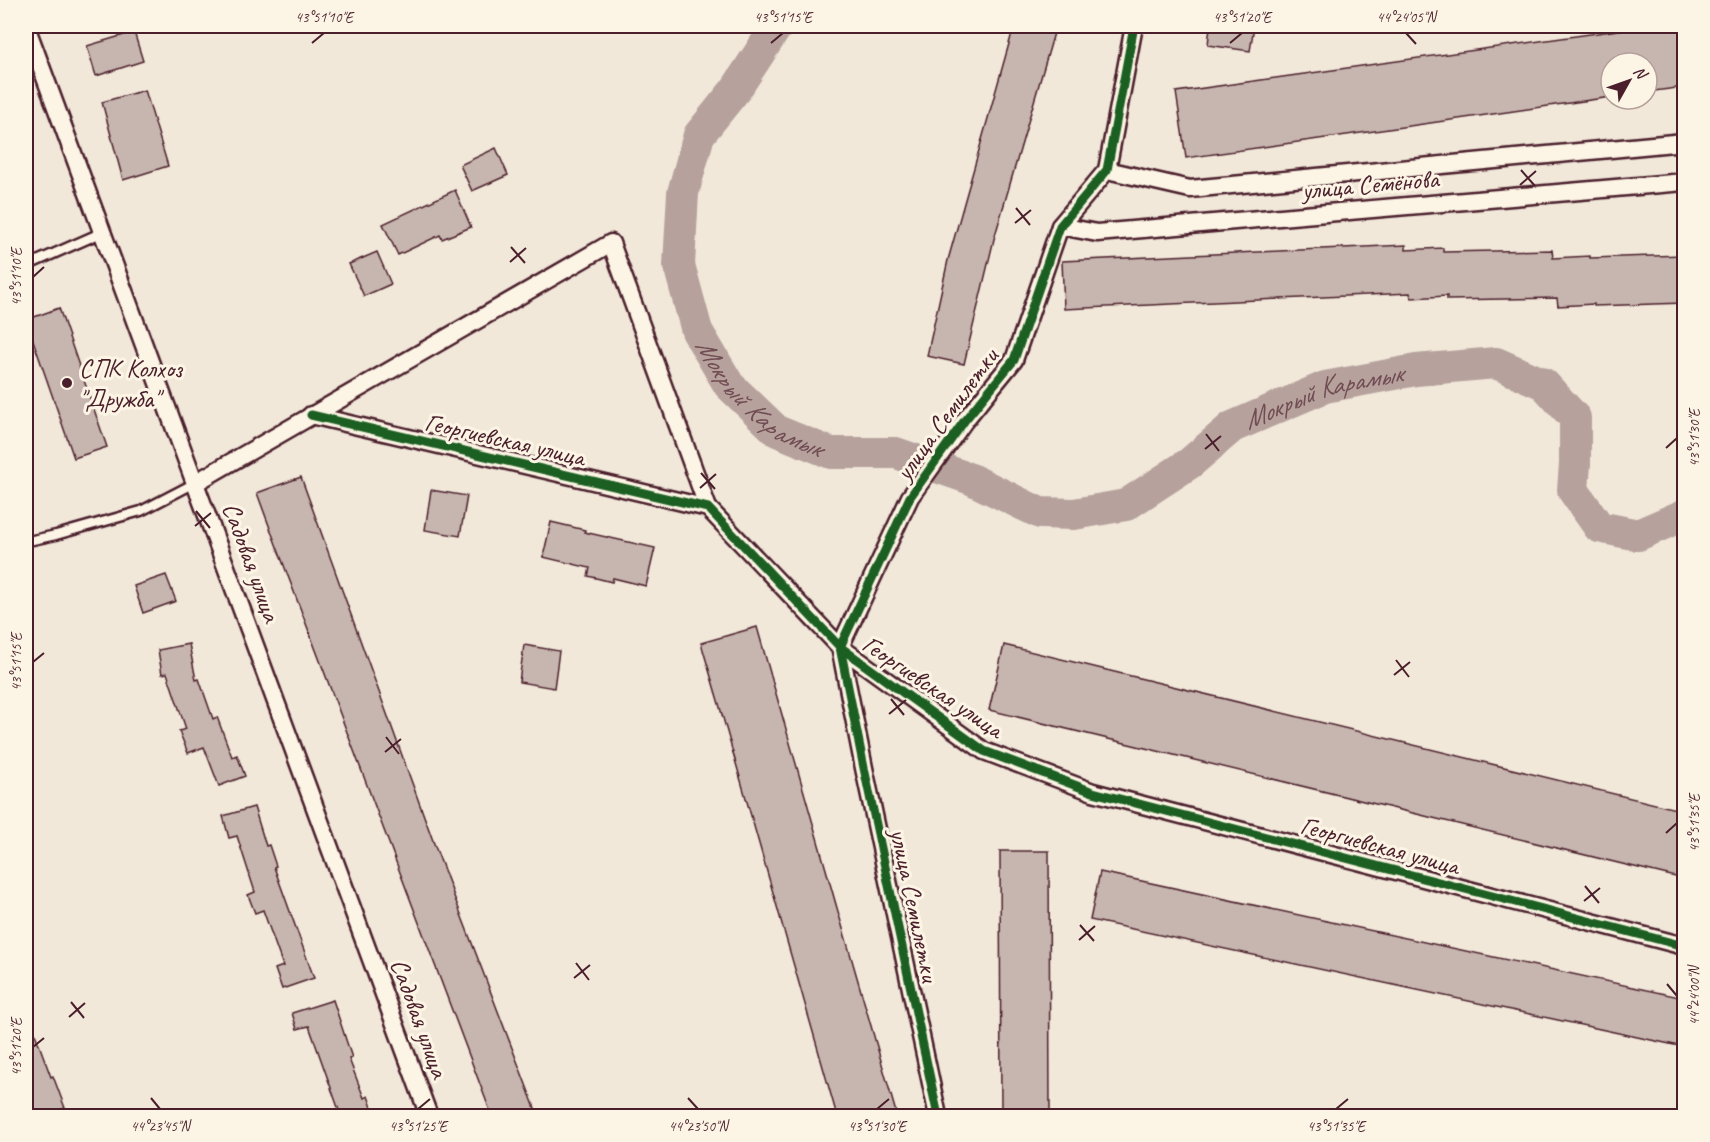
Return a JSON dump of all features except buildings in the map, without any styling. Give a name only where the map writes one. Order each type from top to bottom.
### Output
[{"type":"street","name":"Садовая улица","points":[[26,26],[429,1116]]},
{"type":"street","name":"улица Семилетки","points":[[938,1116],[840,647],[910,497],[964,420],[1014,360],[1060,226],[1107,170],[1134,26]]},
{"type":"street","name":"улица Семёнова","points":[[1107,170],[1190,189],[1684,142]]},
{"type":"street","name":"улица Семёнова","points":[[1060,226],[1097,233],[1684,182]]},
{"type":"street","name":"Георгиевская улица","points":[[195,483],[611,243],[708,508],[840,647],[984,751],[1093,792],[1684,946]]},
{"type":"street","name":"Георгиевская улица","points":[[311,415],[708,508]]},
{"type":"lane","points":[[26,266],[103,232]]},
{"type":"lane","points":[[28,541],[141,511],[195,483]]},
{"type":"waterway","name":"Мокрый Карамык","points":[[777,26],[736,89],[699,135],[683,193],[679,265],[697,331],[729,385],[777,431],[831,453],[896,453],[971,479],[1040,513],[1074,514],[1126,505],[1190,463],[1232,427],[1325,387],[1416,370],[1496,363],[1544,384],[1575,418],[1573,490],[1599,527],[1638,535],[1684,515]]},
{"type":"cycle path","points":[[938,1116],[840,647],[910,497],[965,420],[1014,360],[1060,226],[1107,170],[1134,26]]},
{"type":"cycle path","points":[[311,415],[708,508],[840,647],[984,751],[1093,792],[1684,946]]},
{"type":"place","name":"СПК Колхоз \"Дружба\"","points":[[67,383]]}]
